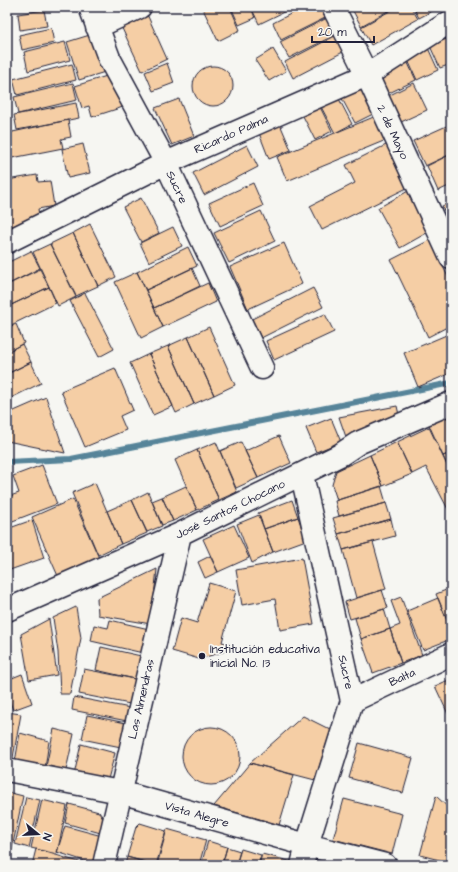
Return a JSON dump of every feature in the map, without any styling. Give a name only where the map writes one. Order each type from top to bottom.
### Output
[{"type":"street","points":[[94,17],[140,7]]},
{"type":"street","name":"2 de Mayo","points":[[333,7],[367,75],[451,258]]},
{"type":"street","name":"Sucre","points":[[94,17],[109,58],[166,162],[262,368]]},
{"type":"street","name":"Ricardo Palma","points":[[7,242],[166,162],[367,75],[451,20]]},
{"type":"street","name":"José Santos Chocano","points":[[7,610],[180,534],[302,475],[340,455],[358,443],[451,403]]},
{"type":"street","name":"Sucre","points":[[302,475],[352,701],[304,855]]},
{"type":"street","name":"Las Almendras","points":[[104,865],[180,534]]},
{"type":"street","name":"Balta","points":[[352,701],[451,654]]},
{"type":"street","name":"Vista Alegre","points":[[7,770],[120,792],[304,855],[385,865]]},
{"type":"building","points":[[202,7],[230,7],[240,30],[218,41]]},
{"type":"building","points":[[231,7],[251,7],[255,18],[239,25]]},
{"type":"building","points":[[251,7],[294,7],[259,24]]},
{"type":"building","points":[[304,7],[320,7],[325,18],[281,40],[273,23]]},
{"type":"building","points":[[355,7],[395,7],[361,26],[352,9]]},
{"type":"building","points":[[397,7],[411,7],[418,19],[371,45],[361,27]]},
{"type":"building","points":[[413,7],[440,7],[419,18]]},
{"type":"building","points":[[44,10],[47,26],[20,30],[18,14]]},
{"type":"building","points":[[146,12],[167,59],[142,71],[120,24]]},
{"type":"building","points":[[327,18],[335,35],[289,58],[280,42]]},
{"type":"building","points":[[51,28],[54,43],[22,50],[19,35]]},
{"type":"building","points":[[93,34],[105,72],[79,80],[67,42]]},
{"type":"building","points":[[335,36],[343,52],[293,78],[285,62]]},
{"type":"building","points":[[449,38],[451,42],[451,64],[440,68],[430,46]]},
{"type":"building","points":[[65,42],[70,60],[28,71],[24,52]]},
{"type":"building","points":[[428,48],[438,70],[417,80],[407,58]]},
{"type":"building","points":[[273,49],[286,71],[269,81],[255,60]]},
{"type":"building","points":[[406,59],[416,80],[387,94],[382,83],[381,73]]},
{"type":"building","points":[[167,63],[174,83],[153,91],[145,72]]},
{"type":"building","points":[[72,64],[76,80],[17,95],[13,79]]},
{"type":"building","points":[[209,66],[217,66],[224,69],[230,75],[233,86],[230,97],[224,103],[217,106],[209,106],[202,103],[196,97],[193,90],[193,82],[196,75],[202,69]]},
{"type":"building","points":[[113,74],[123,107],[92,117],[89,106],[82,108],[75,86]]},
{"type":"building","points":[[73,83],[77,100],[18,114],[14,97]]},
{"type":"building","points":[[414,83],[427,110],[401,122],[388,96]]},
{"type":"building","points":[[363,86],[377,112],[355,123],[339,93]]},
{"type":"building","points":[[337,95],[352,124],[335,133],[320,105]]},
{"type":"building","points":[[179,99],[194,136],[172,145],[155,108]]},
{"type":"building","points":[[76,103],[79,118],[17,130],[14,115]]},
{"type":"building","points":[[319,105],[332,131],[315,140],[302,114]]},
{"type":"building","points":[[376,116],[386,140],[287,181],[277,157]]},
{"type":"building","points":[[68,120],[71,137],[61,139],[63,148],[7,159],[8,133]]},
{"type":"building","points":[[280,124],[291,150],[269,159],[259,133]]},
{"type":"building","points":[[451,124],[451,154],[425,166],[413,141]]},
{"type":"building","points":[[390,143],[411,186],[322,230],[310,206],[355,183],[346,165]]},
{"type":"building","points":[[83,144],[90,173],[68,178],[62,149]]},
{"type":"building","points":[[247,145],[258,167],[204,195],[193,173]]},
{"type":"building","points":[[451,154],[451,185],[438,191],[427,166]]},
{"type":"building","points":[[37,175],[38,182],[50,181],[54,206],[38,209],[40,222],[7,227],[7,180]]},
{"type":"building","points":[[253,183],[263,206],[220,226],[209,203]]},
{"type":"building","points":[[410,190],[432,230],[400,248],[378,208]]},
{"type":"building","points":[[141,198],[159,233],[141,242],[123,207]]},
{"type":"building","points":[[451,202],[451,217],[448,219],[442,206]]},
{"type":"building","points":[[261,211],[275,241],[229,263],[214,233]]},
{"type":"building","points":[[90,224],[116,277],[98,286],[73,233]]},
{"type":"building","points":[[173,227],[182,246],[149,262],[140,243]]},
{"type":"building","points":[[73,233],[98,286],[76,296],[50,244]]},
{"type":"building","points":[[430,240],[451,283],[451,325],[428,337],[391,260]]},
{"type":"building","points":[[284,243],[302,284],[248,309],[230,267]]},
{"type":"building","points":[[50,244],[76,297],[58,306],[33,252]]},
{"type":"building","points":[[188,247],[197,266],[146,290],[137,272]]},
{"type":"building","points":[[31,251],[40,268],[7,285],[7,263]]},
{"type":"building","points":[[192,268],[200,286],[154,308],[146,290]]},
{"type":"building","points":[[40,269],[49,287],[7,307],[7,285]]},
{"type":"building","points":[[137,272],[163,327],[141,338],[115,282]]},
{"type":"building","points":[[208,283],[216,302],[163,327],[154,308]]},
{"type":"building","points":[[49,287],[56,303],[7,327],[7,307]]},
{"type":"building","points":[[313,288],[323,307],[261,338],[252,319]]},
{"type":"building","points":[[85,293],[114,349],[99,357],[70,301]]},
{"type":"building","points":[[325,314],[334,332],[274,360],[266,341]]},
{"type":"building","points":[[16,324],[24,343],[7,352],[7,328]]},
{"type":"building","points":[[209,327],[235,385],[214,395],[188,337]]},
{"type":"building","points":[[451,333],[451,373],[418,387],[404,353]]},
{"type":"building","points":[[188,337],[214,395],[194,404],[168,346]]},
{"type":"building","points":[[22,344],[31,362],[7,374],[7,352]]},
{"type":"building","points":[[168,346],[194,404],[176,413],[149,354]]},
{"type":"building","points":[[149,354],[173,406],[153,415],[130,363]]},
{"type":"building","points":[[31,362],[41,383],[7,400],[7,374]]},
{"type":"building","points":[[115,368],[133,410],[120,416],[126,430],[85,447],[61,391]]},
{"type":"building","points":[[46,397],[65,453],[7,441],[7,414]]},
{"type":"building","points":[[397,406],[399,415],[346,437],[339,417]]},
{"type":"building","points":[[451,415],[451,453],[443,456],[429,425]]},
{"type":"building","points":[[331,418],[341,442],[316,452],[306,428]]},
{"type":"building","points":[[429,427],[451,474],[451,515],[426,467],[412,474],[397,442]]},
{"type":"building","points":[[279,436],[291,463],[258,478],[245,451]]},
{"type":"building","points":[[216,442],[237,492],[219,500],[197,450]]},
{"type":"building","points":[[241,442],[258,478],[236,488],[220,451]]},
{"type":"building","points":[[397,442],[412,474],[383,486],[370,455]]},
{"type":"building","points":[[197,450],[219,500],[197,510],[175,460]]},
{"type":"building","points":[[451,453],[451,473],[443,456]]},
{"type":"building","points":[[370,455],[383,486],[337,500],[332,485],[336,471]]},
{"type":"building","points":[[42,465],[57,504],[10,522],[7,515],[7,497],[19,493],[13,476]]},
{"type":"building","points":[[95,483],[121,544],[98,555],[72,493]]},
{"type":"building","points":[[186,486],[197,510],[173,521],[162,497]]},
{"type":"building","points":[[381,486],[386,503],[339,516],[335,501]]},
{"type":"building","points":[[148,492],[162,526],[147,532],[132,500]]},
{"type":"building","points":[[162,497],[173,521],[162,525],[152,501]]},
{"type":"building","points":[[73,499],[99,558],[58,576],[32,517]]},
{"type":"building","points":[[132,500],[147,533],[121,544],[107,511]]},
{"type":"building","points":[[292,500],[298,517],[264,529],[258,513]]},
{"type":"building","points":[[386,503],[391,519],[338,534],[333,518]]},
{"type":"building","points":[[259,515],[273,552],[252,563],[237,524]]},
{"type":"building","points":[[298,517],[306,540],[273,552],[264,529]]},
{"type":"building","points":[[391,519],[395,536],[343,550],[338,534]]},
{"type":"building","points":[[32,520],[44,558],[7,571],[7,529]]},
{"type":"building","points":[[234,525],[249,558],[218,572],[203,539]]},
{"type":"building","points":[[373,542],[386,589],[356,598],[343,550]]},
{"type":"building","points":[[210,556],[218,572],[205,578],[198,562]]},
{"type":"building","points":[[302,558],[314,624],[280,630],[275,599],[242,605],[236,570]]},
{"type":"building","points":[[157,569],[151,624],[98,615],[97,598]]},
{"type":"building","points":[[209,583],[236,591],[222,642],[229,644],[226,651],[199,659],[172,651],[181,618],[197,623]]},
{"type":"building","points":[[451,588],[451,630],[436,594]]},
{"type":"building","points":[[382,590],[388,608],[350,619],[345,602]]},
{"type":"building","points":[[401,597],[422,655],[401,663],[390,629],[400,625],[391,601]]},
{"type":"building","points":[[438,598],[451,630],[451,639],[423,650],[407,611]]},
{"type":"building","points":[[76,607],[81,638],[70,694],[60,694],[58,652],[53,618]]},
{"type":"building","points":[[384,609],[390,629],[361,639],[355,618]]},
{"type":"building","points":[[49,619],[57,675],[29,680],[21,634]]},
{"type":"building","points":[[110,620],[149,629],[143,653],[91,641],[94,625],[108,628]]},
{"type":"building","points":[[390,629],[401,663],[373,673],[361,639]]},
{"type":"building","points":[[101,647],[141,656],[135,679],[96,670]]},
{"type":"building","points":[[84,669],[135,679],[130,704],[79,694]]},
{"type":"building","points":[[22,674],[32,703],[13,710],[7,694],[7,680]]},
{"type":"building","points":[[451,679],[451,713],[448,714],[435,686]]},
{"type":"building","points":[[74,697],[130,708],[127,721],[72,710]]},
{"type":"building","points":[[7,712],[21,714],[12,763],[7,762]]},
{"type":"building","points":[[87,715],[126,723],[121,747],[82,739]]},
{"type":"building","points":[[303,716],[331,730],[315,780],[250,763]]},
{"type":"building","points":[[211,727],[222,729],[235,740],[238,745],[240,756],[238,767],[227,780],[222,783],[211,785],[200,783],[187,772],[184,767],[182,756],[184,745],[195,732],[200,729]]},
{"type":"building","points":[[54,729],[74,734],[65,775],[45,771]]},
{"type":"building","points":[[20,733],[49,741],[45,769],[15,762]]},
{"type":"building","points":[[359,743],[413,758],[403,793],[349,778]]},
{"type":"building","points":[[81,744],[115,753],[107,783],[74,775]]},
{"type":"building","points":[[250,763],[294,775],[279,825],[214,806]]},
{"type":"building","points":[[7,792],[23,796],[10,858],[7,857]]},
{"type":"building","points":[[436,796],[451,810],[451,863],[420,855]]},
{"type":"building","points":[[26,797],[40,800],[29,848],[15,844]]},
{"type":"building","points":[[344,799],[402,814],[392,854],[333,839]]},
{"type":"building","points":[[42,800],[67,806],[57,854],[31,848]]},
{"type":"building","points":[[69,804],[99,812],[106,822],[104,834],[65,823]]},
{"type":"building","points":[[140,823],[166,831],[156,865],[127,857],[136,827]]},
{"type":"building","points":[[65,826],[102,836],[94,864],[57,852]]},
{"type":"building","points":[[167,829],[206,840],[199,865],[157,865]]},
{"type":"building","points":[[208,841],[227,847],[222,865],[201,865]]},
{"type":"building","points":[[227,847],[240,851],[236,865],[222,865]]},
{"type":"building","points":[[36,849],[89,865],[32,865]]},
{"type":"building","points":[[241,849],[261,855],[258,865],[236,865]]},
{"type":"building","points":[[262,854],[293,862],[292,865],[259,865]]},
{"type":"building","points":[[127,857],[154,865],[125,865]]},
{"type":"waterway","points":[[7,462],[71,459],[451,383]]},
{"type":"place","name":"Institución educativa inicial No. 13","points":[[202,656]]}]
